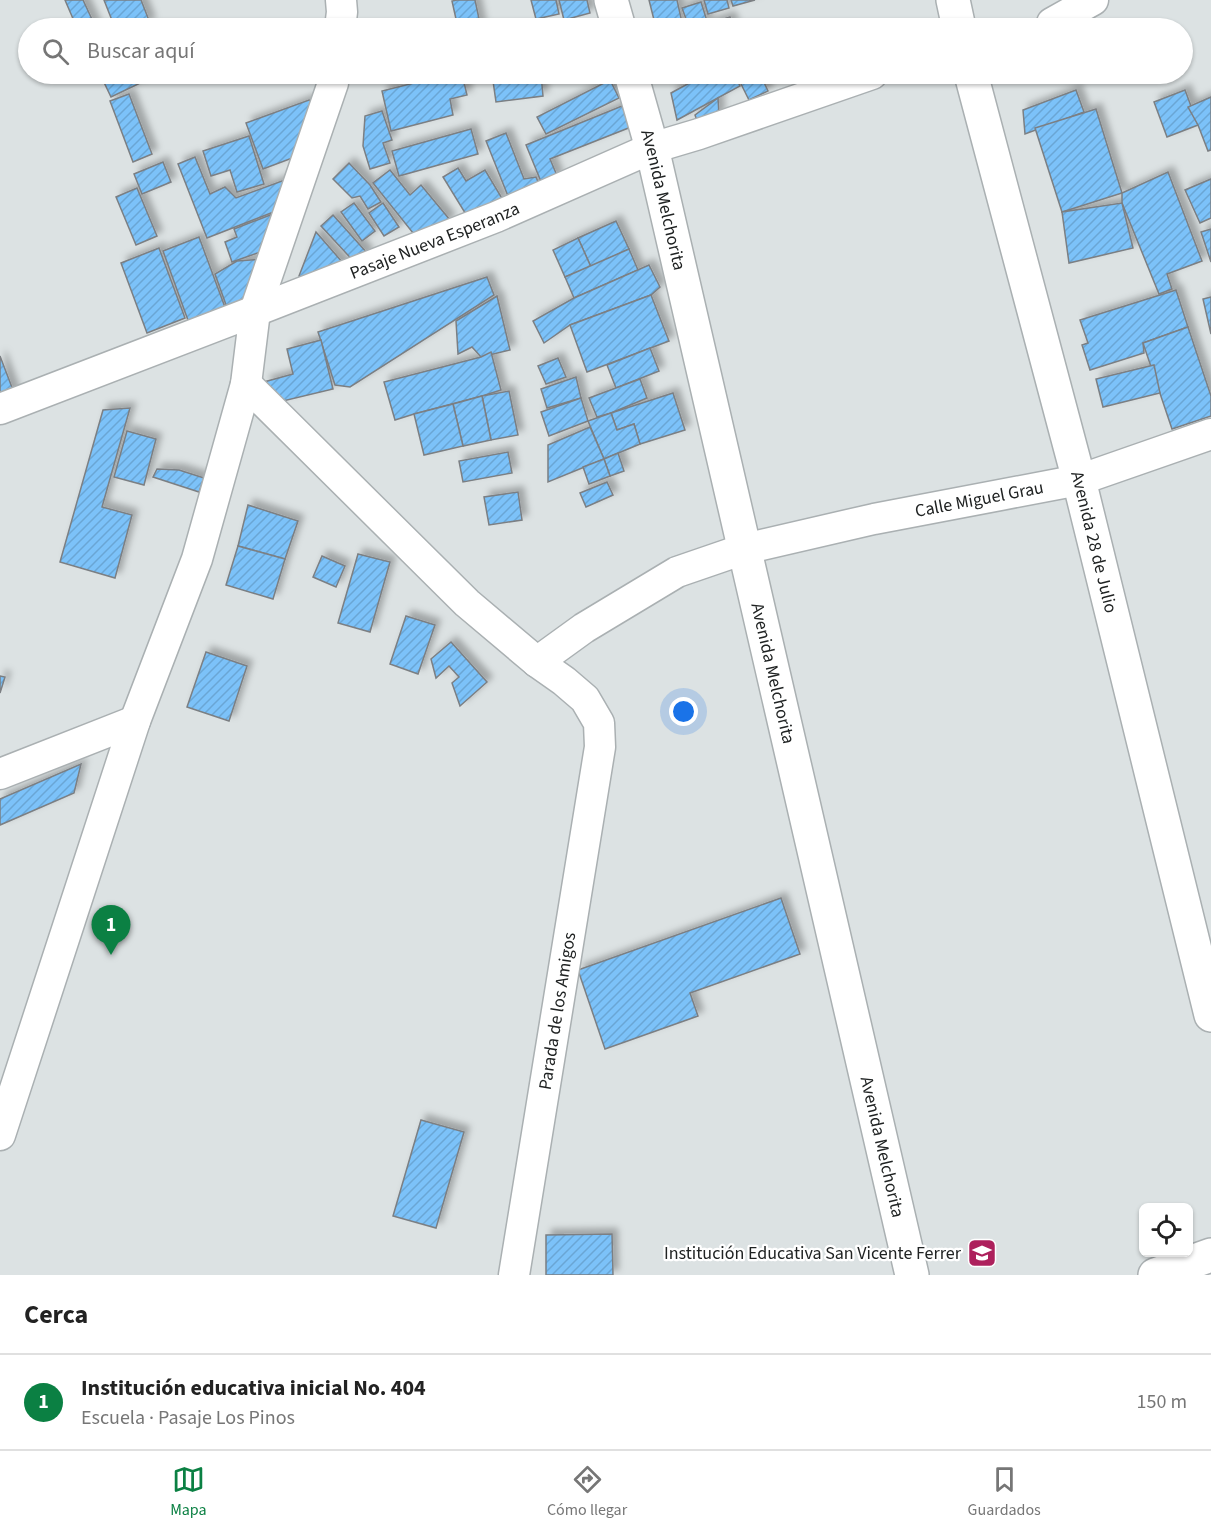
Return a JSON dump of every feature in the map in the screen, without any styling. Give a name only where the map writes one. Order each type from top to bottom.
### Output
[{"type":"main road","points":[[611,0],[616,18]]},
{"type":"main road","points":[[953,0],[957,18]]},
{"type":"main road","name":"Avenida Melchorita","points":[[634,84],[652,148],[912,1275]]},
{"type":"main road","name":"Avenida 28 de Julio","points":[[973,84],[1078,480],[1211,1015]]},
{"type":"main road","points":[[1155,1275],[1211,1255]]},
{"type":"street","points":[[341,0],[341,18]]},
{"type":"street","points":[[1061,18],[1093,0]]},
{"type":"street","points":[[0,1135],[135,721],[197,559],[246,384],[255,311],[333,84]]},
{"type":"street","name":"Pasaje Nueva Esperanza","points":[[0,409],[496,217],[652,148],[843,84]]},
{"type":"street","name":"Parada de los Amigos","points":[[246,384],[467,603],[585,699],[599,723],[600,747],[514,1275]]},
{"type":"street","name":"Calle Miguel Grau","points":[[537,662],[584,628],[677,572],[744,549],[874,519],[1078,480],[1211,434]]},
{"type":"street","points":[[0,774],[135,721]]},
{"type":"building","points":[[65,0],[83,0],[91,18],[73,18]]},
{"type":"building","points":[[104,0],[141,0],[148,18],[111,18]]},
{"type":"building","points":[[475,0],[479,18],[456,18],[452,1]]},
{"type":"building","points":[[531,0],[556,0],[559,14],[536,18]]},
{"type":"building","points":[[559,0],[587,0],[590,13],[564,18]]},
{"type":"building","points":[[649,0],[677,0],[681,18],[654,18]]},
{"type":"building","points":[[704,0],[727,0],[729,8],[708,14]]},
{"type":"building","points":[[731,0],[755,0],[733,6]]},
{"type":"building","points":[[701,2],[706,18],[686,18],[682,8]]},
{"type":"building","points":[[105,84],[138,84],[111,97]]},
{"type":"building","points":[[410,84],[464,84],[467,95],[450,99],[453,115],[391,131],[382,91]]},
{"type":"building","points":[[493,84],[542,84],[543,96],[496,102]]},
{"type":"building","points":[[602,84],[612,84],[619,98],[546,134],[537,117]]},
{"type":"building","points":[[688,84],[739,84],[740,86],[677,120],[671,93]]},
{"type":"building","points":[[741,84],[765,84],[768,91],[749,100]]},
{"type":"building","points":[[1076,90],[1084,112],[1025,134],[1023,110]]},
{"type":"building","points":[[1185,90],[1198,125],[1167,137],[1154,102]]},
{"type":"building","points":[[129,94],[152,154],[133,162],[110,101]]},
{"type":"building","points":[[1211,97],[1211,150],[1208,151],[1188,107]]},
{"type":"building","points":[[718,98],[719,115],[701,132],[695,115]]},
{"type":"building","points":[[309,100],[315,103],[303,154],[263,169],[246,123]]},
{"type":"building","points":[[622,106],[631,127],[550,159],[558,178],[542,184],[526,145]]},
{"type":"building","points":[[1096,109],[1122,193],[1062,212],[1035,128]]},
{"type":"building","points":[[382,111],[392,140],[383,143],[390,163],[370,169],[363,146],[365,116]]},
{"type":"building","points":[[471,129],[478,154],[399,176],[392,151]]},
{"type":"building","points":[[506,133],[524,179],[536,177],[541,189],[510,201],[486,141]]},
{"type":"building","points":[[249,136],[264,184],[237,192],[230,170],[211,176],[203,151]]},
{"type":"building","points":[[195,157],[210,194],[225,187],[236,198],[301,174],[289,206],[207,238],[178,164]]},
{"type":"building","points":[[163,162],[171,182],[142,194],[134,174]]},
{"type":"building","points":[[349,163],[370,185],[381,202],[368,209],[360,196],[352,198],[333,179]]},
{"type":"building","points":[[458,168],[466,181],[485,170],[503,200],[470,221],[443,177]]},
{"type":"building","points":[[390,170],[410,195],[421,185],[450,220],[421,243],[373,183]]},
{"type":"building","points":[[1168,172],[1202,261],[1167,274],[1172,289],[1159,294],[1122,203],[1122,193]]},
{"type":"building","points":[[1211,179],[1211,218],[1200,223],[1185,190]]},
{"type":"building","points":[[137,188],[157,236],[136,245],[116,197]]},
{"type":"building","points":[[354,203],[375,231],[362,241],[341,212]]},
{"type":"building","points":[[383,203],[399,227],[384,236],[369,213]]},
{"type":"building","points":[[1122,203],[1133,248],[1069,263],[1062,212]]},
{"type":"building","points":[[278,212],[269,249],[232,262],[225,242],[237,237],[234,229]]},
{"type":"building","points":[[333,215],[368,254],[357,265],[321,226]]},
{"type":"building","points":[[616,221],[629,249],[591,267],[578,238]]},
{"type":"building","points":[[1211,229],[1211,262],[1201,232]]},
{"type":"building","points":[[316,232],[350,271],[313,288],[299,276]]},
{"type":"building","points":[[199,237],[226,310],[189,323],[163,251]]},
{"type":"building","points":[[578,238],[591,267],[565,277],[553,250]]},
{"type":"building","points":[[159,248],[185,318],[147,333],[121,263]]},
{"type":"building","points":[[629,249],[638,270],[574,298],[565,277]]},
{"type":"building","points":[[263,259],[245,314],[230,316],[215,274],[237,261]]},
{"type":"building","points":[[649,265],[660,287],[651,295],[570,325],[544,343],[533,321],[574,298]]},
{"type":"building","points":[[487,277],[494,295],[350,387],[335,385],[318,332]]},
{"type":"building","points":[[1176,290],[1188,327],[1143,343],[1144,353],[1090,370],[1082,345],[1088,343],[1080,320]]},
{"type":"building","points":[[651,295],[669,341],[587,372],[570,325]]},
{"type":"building","points":[[497,296],[510,350],[481,357],[472,347],[458,354],[456,321]]},
{"type":"building","points":[[1211,297],[1211,334],[1203,299]]},
{"type":"building","points":[[1188,327],[1211,396],[1211,416],[1172,429],[1143,343]]},
{"type":"building","points":[[321,340],[333,389],[283,401],[264,382],[293,374],[287,349]]},
{"type":"building","points":[[650,348],[659,371],[616,388],[607,365]]},
{"type":"building","points":[[491,352],[501,390],[395,420],[384,382],[481,357]]},
{"type":"building","points":[[0,356],[16,398],[0,404]]},
{"type":"building","points":[[558,358],[566,377],[546,384],[538,366]]},
{"type":"building","points":[[1154,365],[1160,393],[1103,407],[1096,379]]},
{"type":"building","points":[[576,377],[581,398],[547,408],[541,389]]},
{"type":"building","points":[[640,379],[647,398],[597,417],[589,398]]},
{"type":"building","points":[[509,391],[518,435],[491,440],[482,396]]},
{"type":"building","points":[[673,393],[685,430],[640,444],[634,424],[617,430],[611,413]]},
{"type":"building","points":[[482,396],[491,440],[463,446],[453,404]]},
{"type":"building","points":[[581,398],[588,421],[549,436],[541,412]]},
{"type":"building","points":[[453,404],[463,446],[424,455],[414,414]]},
{"type":"building","points":[[130,408],[102,507],[132,515],[115,578],[60,562],[103,410]]},
{"type":"building","points":[[611,413],[617,430],[634,424],[640,444],[604,459],[588,421]]},
{"type":"building","points":[[590,427],[604,459],[548,482],[548,445]]},
{"type":"building","points":[[127,431],[156,439],[144,485],[114,477]]},
{"type":"building","points":[[508,452],[512,473],[463,482],[459,461]]},
{"type":"building","points":[[618,453],[624,471],[610,476],[604,459]]},
{"type":"building","points":[[604,459],[610,476],[589,484],[583,467]]},
{"type":"building","points":[[157,469],[179,470],[204,478],[199,492],[153,477]]},
{"type":"building","points":[[607,482],[613,495],[586,507],[580,493]]},
{"type":"building","points":[[518,492],[522,520],[489,525],[484,497]]},
{"type":"building","points":[[248,505],[298,521],[285,559],[238,546]]},
{"type":"building","points":[[238,546],[285,559],[273,599],[226,585]]},
{"type":"building","points":[[358,554],[390,562],[370,632],[338,623]]},
{"type":"building","points":[[322,556],[345,566],[336,587],[313,577]]},
{"type":"building","points":[[406,616],[435,625],[418,674],[390,664]]},
{"type":"building","points":[[451,642],[487,682],[460,706],[452,683],[459,677],[449,666],[436,678],[431,659]]},
{"type":"building","points":[[206,652],[247,666],[229,721],[187,707]]},
{"type":"building","points":[[0,676],[5,677],[0,693]]},
{"type":"building","points":[[81,764],[74,793],[0,825],[0,799]]},
{"type":"building","points":[[781,898],[800,954],[690,993],[698,1016],[605,1049],[578,970]]},
{"type":"building","points":[[421,1120],[464,1132],[436,1228],[393,1216]]},
{"type":"building","points":[[612,1234],[613,1275],[546,1275],[546,1235]]},
{"type":"place","name":"Institución educativa inicial No. 404","points":[[111,955]]},
{"type":"place","name":"Institución Educativa San Vicente Ferrer","points":[[982,1253]]}]
